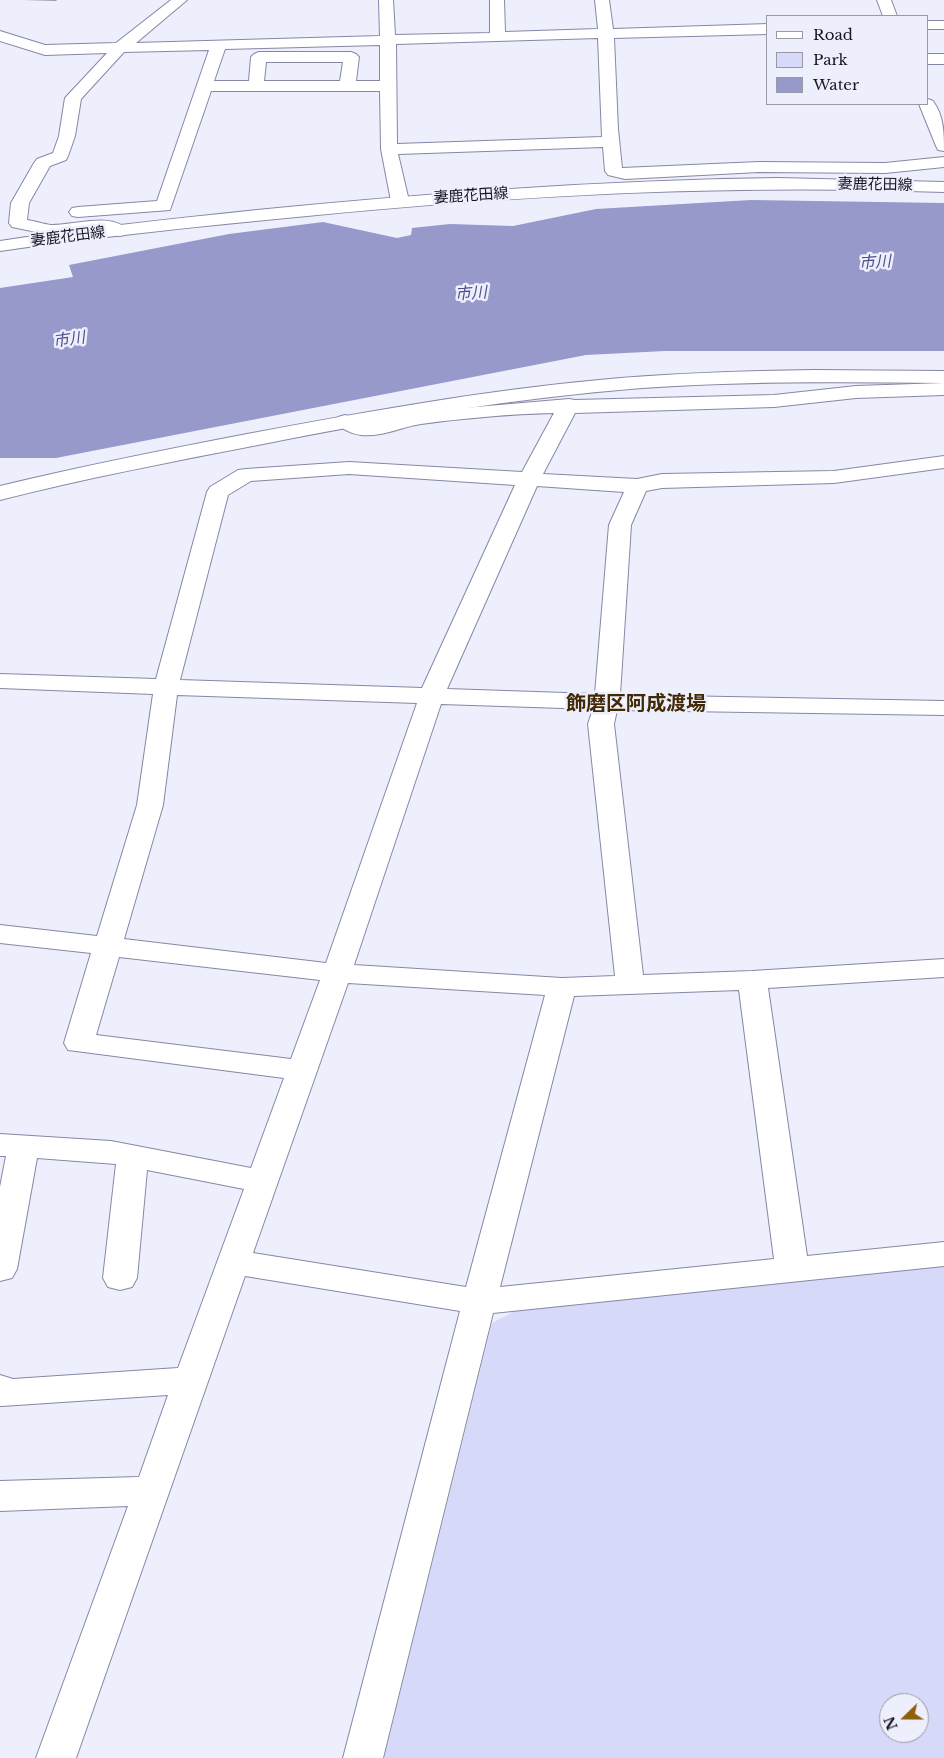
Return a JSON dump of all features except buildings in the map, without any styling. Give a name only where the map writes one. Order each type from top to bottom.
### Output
[{"type":"street","points":[[119,231],[102,225],[51,230],[18,223],[20,203],[44,163],[60,156],[68,136],[73,98],[120,48],[180,0]]},
{"type":"street","points":[[386,0],[389,149],[400,201]]},
{"type":"street","points":[[497,0],[498,37]]},
{"type":"street","points":[[602,0],[607,34],[610,142],[614,172],[625,174],[758,167],[885,168],[944,162]]},
{"type":"street","points":[[884,0],[890,15]]},
{"type":"street","points":[[929,25],[944,25]]},
{"type":"street","points":[[0,36],[46,50],[766,30]]},
{"type":"street","points":[[19,215],[164,206],[218,46]]},
{"type":"street","points":[[256,86],[259,57],[351,57],[347,86]]},
{"type":"street","points":[[929,60],[944,60]]},
{"type":"street","points":[[204,86],[389,86]]},
{"type":"street","points":[[927,105],[944,146]]},
{"type":"street","points":[[389,149],[610,142]]},
{"type":"street","name":"妻鹿花田線","points":[[0,246],[119,231],[400,201],[625,186],[801,183],[944,187]]},
{"type":"street","points":[[0,493],[141,460],[345,421],[498,398],[611,386],[730,378],[944,376]]},
{"type":"street","points":[[345,421],[361,429],[386,428],[418,418],[521,408],[569,405],[774,402],[856,392],[944,389]]},
{"type":"street","points":[[56,1758],[303,1070],[432,694],[529,479],[569,405]]},
{"type":"street","points":[[303,1070],[79,1043],[150,805],[166,687],[218,492],[246,475],[349,468],[636,486],[662,481],[834,477],[944,462]]},
{"type":"street","points":[[630,984],[601,724],[607,702],[620,525],[636,486]]},
{"type":"street","points":[[0,681],[432,694],[607,702],[944,708]]},
{"type":"street","points":[[0,934],[337,973],[562,987],[752,980],[944,968]]},
{"type":"street","points":[[752,980],[792,1270]]},
{"type":"street","points":[[363,1758],[479,1302],[562,987]]},
{"type":"street","points":[[0,1270],[12,1146],[111,1152],[262,1181]]},
{"type":"street","points":[[120,1278],[133,1156]]},
{"type":"street","points":[[233,1262],[479,1302],[944,1254]]},
{"type":"street","points":[[0,1388],[2,1393],[191,1380]]},
{"type":"street","points":[[0,1496],[151,1491]]},
{"type":"green space","points":[[944,1266],[944,1758],[384,1758],[492,1323],[517,1310]]},
{"type":"water","name":"市川","points":[[751,200],[944,203],[944,351],[665,351],[586,355],[56,458],[0,458],[0,288],[73,277],[69,265],[229,234],[323,222],[397,238],[411,235],[412,228],[450,224],[513,226],[596,209]]},
{"type":"district","name":"飾磨区阿成渡場","points":[[636,704]]}]
